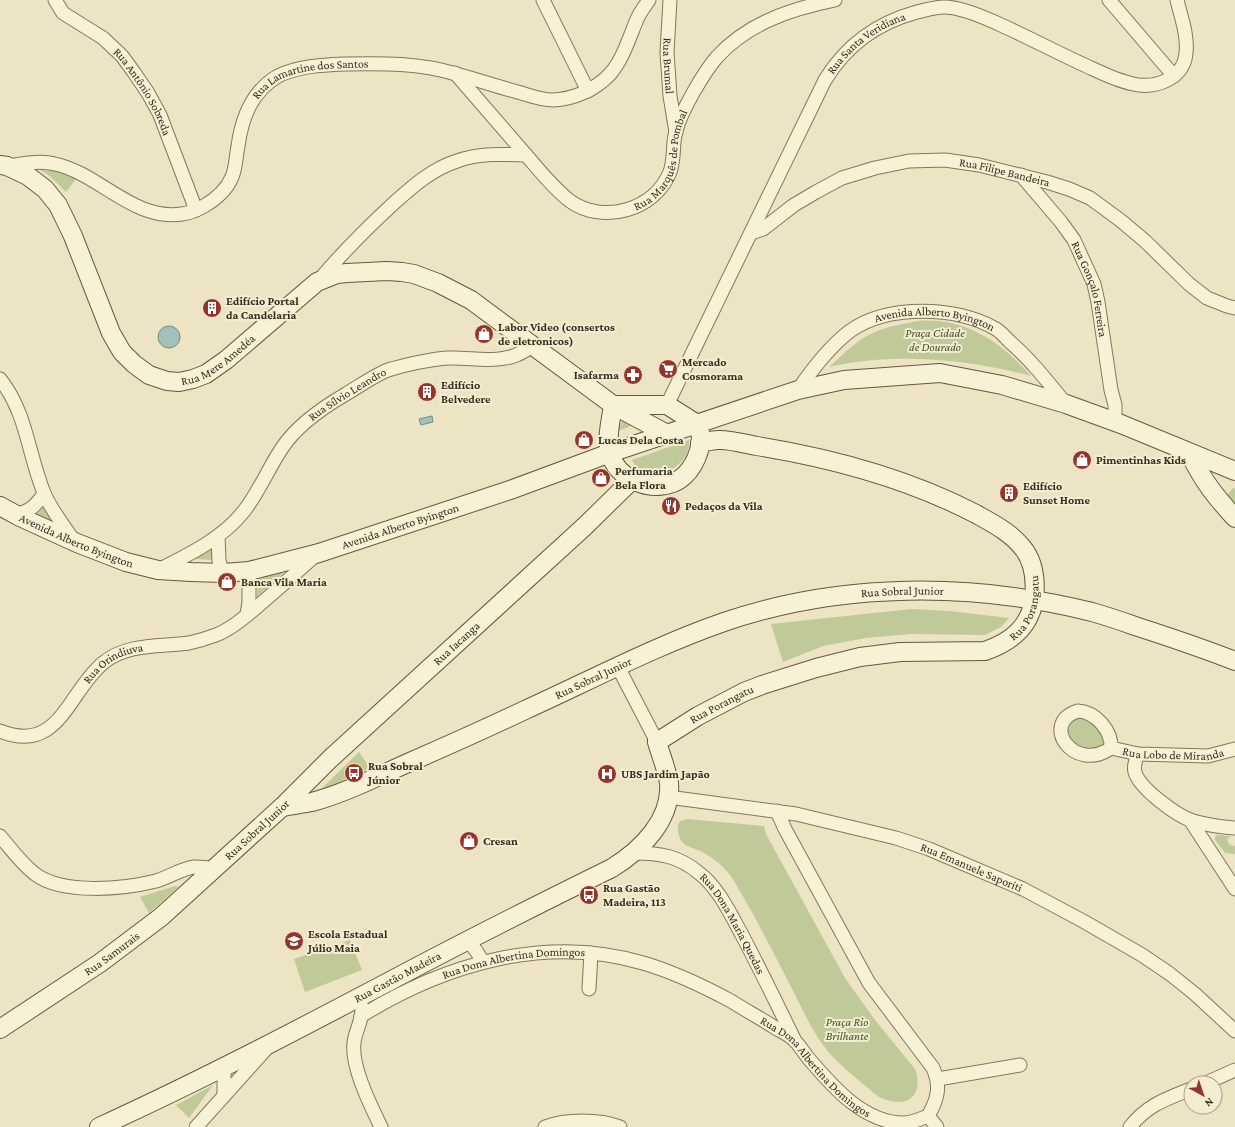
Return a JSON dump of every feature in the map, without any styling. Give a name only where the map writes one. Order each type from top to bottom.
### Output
[{"type":"street","name":"Rua Antônio Sobreda","points":[[54,0],[63,13],[104,38],[122,56],[148,93],[160,115],[196,210]]},
{"type":"street","points":[[543,0],[588,91]]},
{"type":"street","name":"Rua Lamartine dos Santos","points":[[3,166],[27,163],[52,163],[69,168],[96,182],[130,203],[157,214],[180,215],[188,213],[211,202],[224,190],[232,178],[244,115],[251,102],[261,89],[279,76],[297,69],[326,65],[375,63],[417,65],[455,73],[505,89],[550,100],[569,98],[588,91],[610,74],[616,65],[640,14],[649,0]]},
{"type":"street","name":"Rua Brumal","points":[[670,0],[667,52],[670,96],[676,132]]},
{"type":"street","name":"Rua Marquês de Pombal","points":[[455,73],[526,156],[558,190],[571,201],[583,208],[598,212],[617,211],[640,205],[653,197],[662,187],[670,173],[674,159],[676,132],[685,108],[716,58],[732,43],[753,28],[776,16],[803,6],[835,0]]},
{"type":"street","points":[[921,0],[944,7]]},
{"type":"street","points":[[1109,0],[1174,76],[1182,67],[1186,55],[1186,35],[1177,0]]},
{"type":"street","name":"Rua Santa Veridiana","points":[[667,405],[821,87],[833,67],[843,55],[858,41],[878,27],[904,16],[930,9],[944,7],[957,9],[992,21],[1111,78],[1144,86],[1166,82],[1174,76]]},
{"type":"street","points":[[317,282],[374,221],[418,182],[439,168],[458,160],[494,154],[526,156]]},
{"type":"street","name":"Rua Filipe Bandeira","points":[[751,233],[763,229],[794,205],[842,178],[875,168],[909,161],[945,160],[980,165],[1021,175],[1090,198],[1145,241],[1189,284],[1207,298],[1235,308]]},
{"type":"street","name":"Rua Mere Amedéa","points":[[3,166],[28,176],[45,189],[58,205],[73,236],[111,333],[122,352],[134,364],[149,375],[167,381],[178,382],[193,379],[206,374],[226,360],[317,282],[337,274],[387,271],[414,274],[438,283],[471,300],[613,405],[667,434]]},
{"type":"street","name":"Rua Gonçalo Ferreira","points":[[1021,175],[1061,222],[1074,240],[1092,279],[1098,302],[1109,380],[1115,405],[1115,422]]},
{"type":"street","name":"Avenida Alberto Byington","points":[[798,390],[817,364],[839,340],[852,330],[884,316],[930,312],[966,316],[997,330],[1023,353],[1066,404]]},
{"type":"street","name":"Rua Sílvio Leandro","points":[[158,570],[198,550],[232,524],[245,511],[290,437],[312,415],[345,394],[388,370],[447,358],[505,358],[518,354],[533,346]]},
{"type":"street","name":"Avenida Alberto Byington","points":[[6,510],[77,543],[126,562],[158,570],[223,573],[249,571],[319,552],[510,490],[667,434],[798,390],[844,380],[940,373],[1002,385],[1066,404],[1115,422],[1235,472]]},
{"type":"street","points":[[0,379],[16,404],[23,421],[34,466],[44,494],[66,530],[77,543]]},
{"type":"street","points":[[613,405],[667,405],[697,424],[701,437],[699,453],[691,468],[673,482],[664,485],[648,485],[632,480],[617,466],[610,454],[609,437],[613,405]]},
{"type":"street","points":[[719,440],[716,432],[716,425],[720,416]]},
{"type":"street","name":"Rua Porangatu","points":[[657,742],[698,716],[744,692],[816,668],[860,657],[900,652],[985,651],[1011,638],[1026,622],[1031,613],[1034,600],[1036,586],[1034,572],[1030,559],[1023,548],[1003,530],[958,505],[881,475],[798,453],[719,440],[700,443]]},
{"type":"street","points":[[1190,454],[1208,487],[1235,518]]},
{"type":"street","name":"Rua Iacanga","points":[[282,807],[330,759],[584,527],[632,480]]},
{"type":"street","points":[[6,510],[25,512],[36,505],[44,494]]},
{"type":"street","points":[[218,536],[219,560],[223,573]]},
{"type":"street","name":"Rua Orindiuva","points":[[0,730],[6,733],[27,736],[37,735],[50,727],[64,714],[86,679],[103,663],[116,655],[129,650],[158,645],[190,643],[217,635],[247,615],[319,552]]},
{"type":"street","points":[[247,615],[249,602],[249,571]]},
{"type":"street","name":"Rua Sobral Junior","points":[[0,836],[15,855],[36,874],[50,882],[67,887],[109,888],[143,884],[192,867],[215,868],[282,807],[312,802],[360,784],[478,732],[640,656],[723,622],[771,608],[810,600],[852,594],[891,591],[944,591],[1034,600],[1094,612],[1194,645],[1235,661]]},
{"type":"street","points":[[618,667],[657,742]]},
{"type":"street","name":"Rua Gastão Madeira","points":[[99,1127],[271,1044],[468,940],[612,868],[634,853],[650,837],[667,805],[669,781],[657,742]]},
{"type":"street","name":"Rua Lobo de Miranda","points":[[1111,748],[1138,754],[1208,756],[1235,749]]},
{"type":"street","points":[[1138,754],[1134,771],[1149,793],[1190,820],[1211,826],[1235,828]]},
{"type":"street","name":"Rua Emanuele Saporiti","points":[[668,797],[796,814],[896,838],[929,849],[1023,889],[1083,921],[1159,967],[1195,994],[1235,1031]]},
{"type":"street","points":[[777,811],[785,829],[869,983],[928,1059],[938,1078],[937,1097],[928,1116],[937,1127]]},
{"type":"street","points":[[1190,820],[1235,889]]},
{"type":"street","name":"Rua Dona Maria Quedas","points":[[634,853],[654,853],[669,856],[685,863],[700,873],[712,886],[729,910],[794,1040]]},
{"type":"street","name":"Rua Samurais","points":[[0,1028],[100,963],[161,916],[215,868]]},
{"type":"street","points":[[468,940],[483,962]]},
{"type":"street","points":[[447,951],[453,960],[462,968]]},
{"type":"street","name":"Rua Dona Albertina Domingos","points":[[361,1016],[383,1002],[414,986],[462,968],[483,962],[514,955],[552,952],[591,953],[612,956],[643,963],[672,973],[711,991],[752,1013],[794,1040],[818,1069],[840,1092],[878,1119],[905,1123],[928,1116]]},
{"type":"street","points":[[589,989],[591,953]]},
{"type":"street","points":[[360,997],[361,1016],[354,1043],[354,1052],[357,1069],[382,1127]]},
{"type":"street","points":[[196,1127],[271,1044]]},
{"type":"street","points":[[938,1078],[1020,1064]]},
{"type":"street","points":[[224,1066],[224,1096]]},
{"type":"street","points":[[1223,1075],[1235,1070]]},
{"type":"street","points":[[1130,1127],[1145,1111],[1166,1099],[1183,1092]]},
{"type":"street","points":[[545,1127],[576,1121],[620,1127]]},
{"type":"green space","points":[[41,166],[52,167],[76,179],[66,192],[51,177],[39,169]]},
{"type":"green space","name":"Praça Cidade de Dourado","points":[[918,321],[951,323],[981,334],[1007,352],[1031,376],[982,365],[931,360],[879,360],[854,362],[829,367],[855,344],[867,336],[889,327]]},
{"type":"green space","points":[[623,419],[633,425],[618,431]]},
{"type":"green space","points":[[689,440],[689,447],[682,461],[676,467],[661,474],[653,475],[645,473],[637,468],[632,460]]},
{"type":"green space","points":[[1233,488],[1235,488],[1235,504],[1227,495]]},
{"type":"green space","points":[[44,503],[56,526],[33,518],[40,511]]},
{"type":"green space","points":[[216,546],[215,560],[194,559]]},
{"type":"green space","points":[[284,572],[257,597],[258,577]]},
{"type":"green space","points":[[911,609],[949,611],[1009,618],[1001,627],[985,635],[911,634],[866,638],[823,646],[783,662],[771,624]]},
{"type":"green space","points":[[1081,714],[1107,735],[1104,748],[1081,750],[1066,737],[1068,722]]},
{"type":"green space","points":[[359,752],[370,768],[319,791]]},
{"type":"green space","name":"Praça Rio Brilhante","points":[[687,819],[764,826],[766,834],[845,978],[875,1020],[915,1069],[918,1078],[917,1088],[910,1099],[900,1102],[893,1102],[876,1095],[841,1065],[823,1045],[810,1024],[765,937],[731,877],[723,867],[708,855],[687,846],[681,841],[678,827],[680,821]]},
{"type":"green space","points":[[1217,835],[1231,836],[1227,840],[1230,845],[1235,846],[1235,854],[1225,853],[1215,840]]},
{"type":"green space","points":[[175,886],[178,887],[149,913],[140,897]]},
{"type":"green space","points":[[350,940],[362,970],[305,992],[294,959]]},
{"type":"green space","points":[[213,1085],[189,1118],[176,1105],[180,1103]]},
{"type":"water","points":[[165,326],[173,326],[180,333],[180,341],[173,348],[165,348],[158,341],[158,333]]},
{"type":"water","points":[[432,416],[433,422],[421,425],[419,419]]},
{"type":"place","name":"Edifício Portal da Candelaria","points":[[212,308]]},
{"type":"place","name":"Labor Video (consertos de eletronicos)","points":[[484,334]]},
{"type":"place","name":"Mercado Cosmorama","points":[[668,369]]},
{"type":"place","name":"Isafarma","points":[[633,375]]},
{"type":"place","name":"Edifício Belvedere","points":[[427,392]]},
{"type":"place","name":"Lucas Dela Costa","points":[[584,440]]},
{"type":"place","name":"Pimentinhas Kids","points":[[1082,460]]},
{"type":"place","name":"Perfumaria Bela Flora","points":[[601,478]]},
{"type":"place","name":"Edifício Sunset Home","points":[[1009,493]]},
{"type":"place","name":"Pedaços da Vila","points":[[671,506]]},
{"type":"place","name":"Banca Vila Maria","points":[[227,582]]},
{"type":"place","name":"Rua Sobral Júnior","points":[[354,773]]},
{"type":"place","name":"UBS Jardim Japão","points":[[607,774]]},
{"type":"place","name":"Cresan","points":[[469,841]]},
{"type":"place","name":"Rua Gastão Madeira, 113","points":[[589,895]]},
{"type":"place","name":"Escola Estadual Júlio Maia","points":[[294,941]]}]
